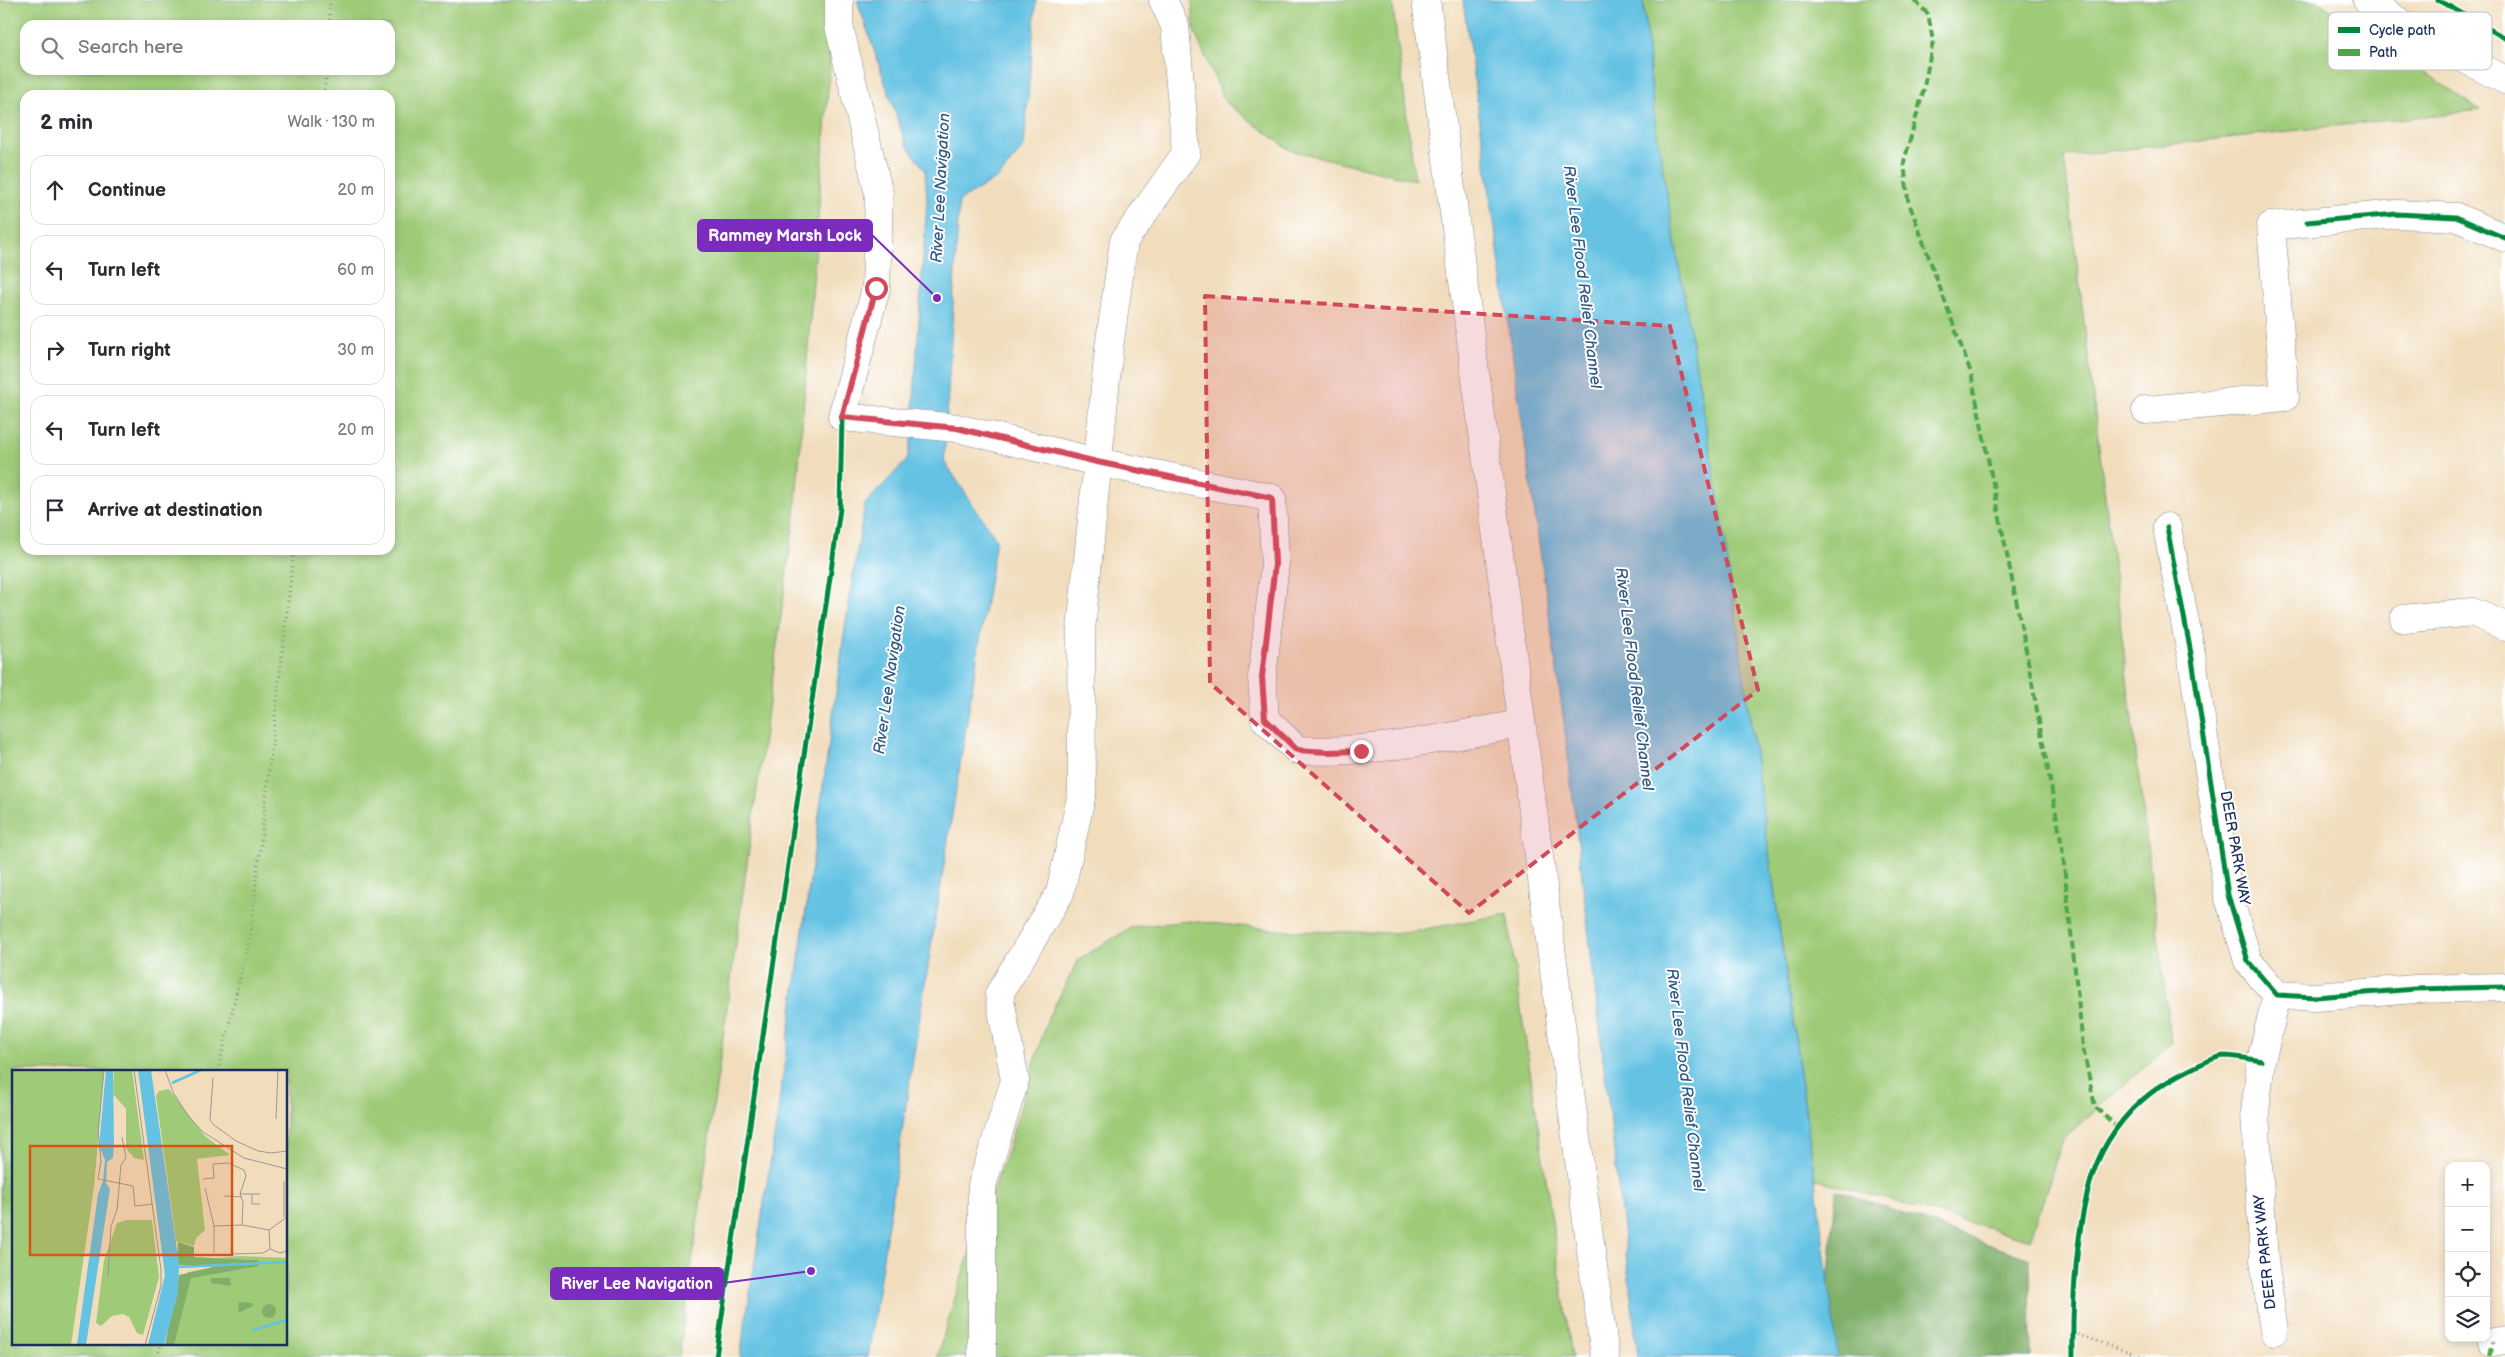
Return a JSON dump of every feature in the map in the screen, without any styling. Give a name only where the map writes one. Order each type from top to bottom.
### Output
[{"type":"street","points":[[839,0],[839,26],[879,194],[876,288],[842,417],[957,428],[1097,462],[1272,498],[1275,564],[1262,677],[1265,719],[1297,750],[1328,752],[1361,751],[1521,724]]},
{"type":"street","points":[[982,1357],[982,1185],[1015,1080],[999,994],[1060,893],[1082,793],[1081,630],[1109,348],[1124,241],[1186,153],[1175,26],[1163,0]]},
{"type":"street","points":[[1426,0],[1605,1357]]},
{"type":"street","points":[[2368,0],[2385,12]]},
{"type":"street","points":[[2486,70],[2505,80]]},
{"type":"street","points":[[2146,410],[2286,397],[2271,226],[2397,214],[2456,217],[2505,238]]},
{"type":"street","name":"DEER PARK WAY","points":[[2167,527],[2192,659],[2228,895],[2248,962],[2276,995],[2262,1061],[2255,1113],[2264,1260],[2274,1331]]},
{"type":"street","points":[[2404,619],[2472,612],[2505,626]]},
{"type":"street","points":[[2276,995],[2316,997],[2416,990],[2505,987]]},
{"type":"path","points":[[329,20],[330,0]]},
{"type":"path","points":[[324,90],[326,75]]},
{"type":"path","points":[[218,1070],[250,936],[293,555]]},
{"type":"path","points":[[2073,1341],[2074,1323]]},
{"type":"path","points":[[2073,1333],[2146,1357]]},
{"type":"path","points":[[158,1357],[161,1344]]},
{"type":"highlighted area","points":[[1205,296],[1670,326],[1758,690],[1469,913],[1210,683]]},
{"type":"green space","points":[[0,0],[835,0],[795,514],[679,1357],[0,1357]]},
{"type":"green space","points":[[1192,0],[1392,0],[1415,180],[1290,150],[1225,102],[1194,31]]},
{"type":"green space","points":[[1643,0],[2316,0],[2334,12],[2328,12],[2328,70],[2420,70],[2480,110],[2064,156],[2171,1043],[2063,1139],[2030,1240],[1815,1179],[1721,515],[1655,123]]},
{"type":"green space","points":[[1507,914],[1572,1357],[937,1357],[964,1269],[1006,1155],[1048,1018],[1079,959],[1132,927],[1189,921],[1290,931],[1404,933]]},
{"type":"green space","points":[[1836,1190],[2030,1259],[2031,1357],[1822,1357]]},
{"type":"water","points":[[857,0],[1036,0],[1024,146],[999,177],[959,201],[944,461],[996,539],[911,1072],[868,1357],[740,1357],[776,1125],[849,599],[865,504],[907,460],[911,442],[927,200],[925,170],[906,144]]},
{"type":"water","name":"River Lee Flood Relief Channel","points":[[1463,0],[1643,0],[1655,123],[1721,515],[1815,1179],[1838,1357],[1638,1357],[1564,722]]},
{"type":"marked path","points":[[1914,0],[1928,14],[1933,41],[1923,92],[1904,162],[1908,200],[1971,373],[2025,645],[2062,846],[2083,1047],[2095,1107],[2117,1127]]},
{"type":"marked path","points":[[2490,1355],[2493,1342]]},
{"type":"cycle path","points":[[2438,0],[2459,12]]},
{"type":"cycle path","points":[[2492,31],[2505,38]]},
{"type":"cycle path","points":[[2307,222],[2397,214],[2456,217],[2505,238]]},
{"type":"cycle path","points":[[716,1357],[840,509],[842,417]]},
{"type":"cycle path","points":[[2167,527],[2192,659],[2228,895],[2248,961],[2277,995],[2316,997],[2415,989],[2505,987]]},
{"type":"cycle path","points":[[2073,1357],[2073,1308],[2081,1224],[2093,1173],[2108,1141],[2123,1120],[2141,1101],[2183,1073],[2205,1062],[2224,1056],[2261,1061]]},
{"type":"place","name":"Rammey Marsh Lock","points":[[937,298]]},
{"type":"place","name":"River Lee Navigation","points":[[811,1271]]},
{"type":"route","points":[[876,288],[842,417],[957,428],[1097,462],[1272,498],[1275,564],[1262,677],[1265,719],[1297,750],[1328,752],[1361,751]]}]
